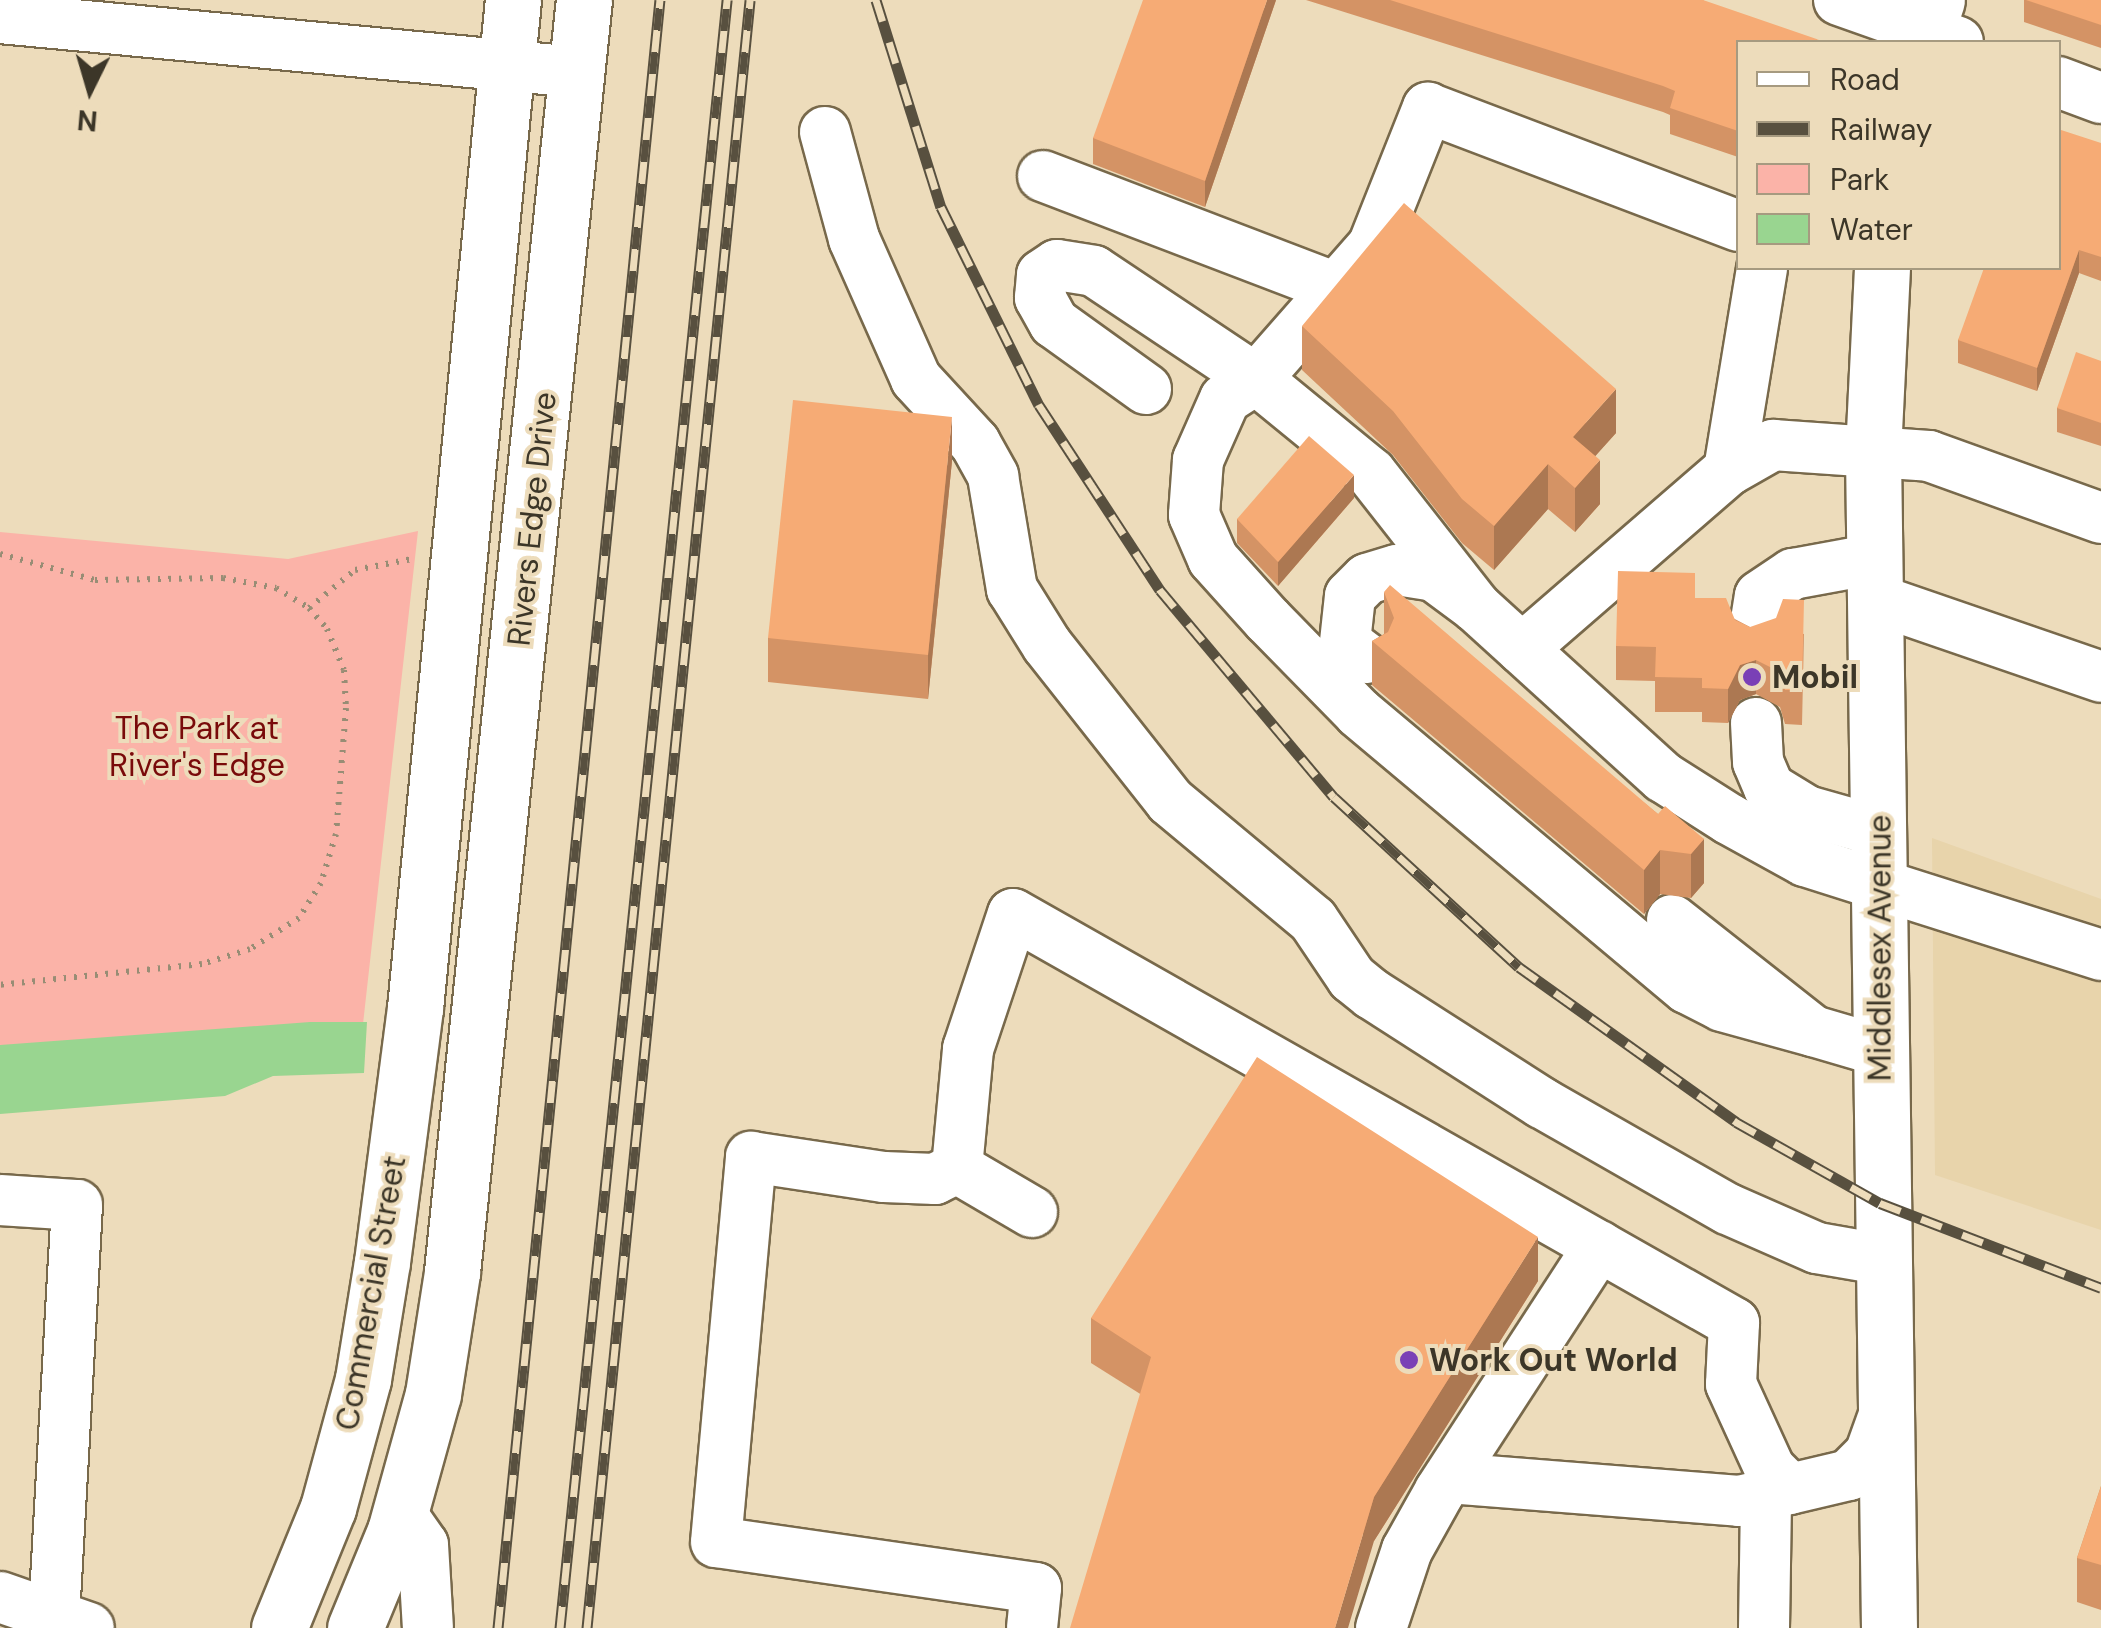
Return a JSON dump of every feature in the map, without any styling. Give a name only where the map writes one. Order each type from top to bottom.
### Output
[{"type":"main road","points":[[458,560],[512,0]]},
{"type":"main road","name":"Rivers Edge Drive","points":[[400,1512],[432,1394],[480,1038],[584,0]]},
{"type":"main road","name":"Middlesex Avenue","points":[[1882,270],[1873,454],[1889,1628]]},
{"type":"main road","name":"Commercial Street","points":[[279,1628],[328,1508],[364,1379],[415,1008],[458,560]]},
{"type":"main road","points":[[355,1628],[400,1512]]},
{"type":"street","points":[[1838,0],[1936,29]]},
{"type":"street","points":[[0,18],[577,72]]},
{"type":"street","points":[[2061,83],[2101,98]]},
{"type":"street","points":[[1736,225],[1428,108],[1372,246],[1256,379],[1224,399],[1198,460],[1194,516],[1213,559],[1359,713],[1687,988],[1722,1006],[1881,1051]]},
{"type":"street","points":[[825,132],[854,239],[916,379],[975,443],[993,476],[1012,589],[1047,645],[1170,801],[1313,920],[1352,978],[1465,1054],[1728,1209],[1817,1248],[1881,1258]]},
{"type":"street","points":[[1043,176],[1336,288]]},
{"type":"street","points":[[1207,438],[1054,323],[1040,298],[1042,275],[1056,265],[1094,272],[1256,379],[1371,473],[1476,607]]},
{"type":"street","points":[[1729,470],[1762,270]]},
{"type":"street","points":[[1522,648],[1729,470],[1773,444],[1929,456],[2101,518]]},
{"type":"street","points":[[1366,658],[1345,642],[1344,619],[1350,596],[1367,579],[1397,570],[1434,576],[1476,607],[1662,778],[1805,861],[1881,857]]},
{"type":"street","points":[[1754,633],[1760,596],[1793,574],[1875,579],[2101,676]]},
{"type":"street","points":[[1756,724],[1758,762],[1769,788],[1881,857],[2101,954]]},
{"type":"street","points":[[958,1168],[968,1048],[1013,914],[1734,1323],[1731,1384],[1778,1492],[1764,1628]]},
{"type":"street","points":[[1672,920],[1812,1031]]},
{"type":"street","points":[[958,1168],[935,1180],[751,1157],[716,1542],[1036,1588],[1032,1628]]},
{"type":"street","points":[[958,1168],[1032,1212]]},
{"type":"street","points":[[0,1200],[76,1205],[71,1622],[0,1597]]},
{"type":"street","points":[[1382,1628],[1407,1550],[1448,1478],[1599,1246]]},
{"type":"street","points":[[1448,1478],[1739,1501],[1830,1484],[1860,1467],[1884,1415]]},
{"type":"street","points":[[400,1512],[422,1545],[428,1628]]},
{"type":"path","points":[[0,554],[95,580],[246,579],[309,608],[342,659],[346,708],[336,834],[322,882],[299,918],[250,949],[202,964],[0,984]]},
{"type":"path","points":[[309,608],[368,564],[458,560]]},
{"type":"shaded area","points":[[1932,838],[2101,899],[2101,1230],[1935,1175]]},
{"type":"green space","name":"The Park at River's Edge","points":[[418,531],[362,1033],[0,1054],[0,532],[288,559]]},
{"type":"water","points":[[310,1022],[367,1022],[364,1073],[273,1076],[225,1096],[0,1114],[0,1045]]},
{"type":"building","points":[[1143,0],[1267,0],[1205,181],[1093,138]]},
{"type":"building","points":[[1390,0],[1703,0],[1819,40],[1736,40],[1736,130],[1670,108],[1675,91]]},
{"type":"building","points":[[2026,0],[2101,0],[2101,25]]},
{"type":"building","points":[[2061,130],[2101,143],[2101,257],[2079,250],[2037,368],[1958,340],[1983,270],[2061,270]]},
{"type":"building","points":[[1404,203],[1616,389],[1573,437],[1600,460],[1575,488],[1548,464],[1494,526],[1462,499],[1393,411],[1302,326]]},
{"type":"building","points":[[2076,352],[2101,361],[2101,423],[2057,408]]},
{"type":"building","points":[[793,400],[952,417],[928,655],[768,638]]},
{"type":"building","points":[[1309,436],[1354,475],[1278,562],[1237,519]]},
{"type":"building","points":[[1618,571],[1695,573],[1695,598],[1726,598],[1735,620],[1750,627],[1776,618],[1783,599],[1804,600],[1802,690],[1785,690],[1780,672],[1756,660],[1740,665],[1728,689],[1702,688],[1702,678],[1655,677],[1656,647],[1616,646]]},
{"type":"building","points":[[1390,585],[1658,814],[1665,806],[1704,839],[1691,854],[1660,850],[1644,870],[1372,641],[1388,632],[1394,618],[1384,592]]},
{"type":"building","points":[[1257,1057],[1538,1237],[1374,1497],[1335,1628],[1070,1628],[1151,1357],[1091,1318]]},
{"type":"building","points":[[2101,1486],[2101,1565],[2077,1558]]},
{"type":"railway","points":[[498,1628],[660,0]]},
{"type":"railway","points":[[560,1628],[727,0]]},
{"type":"railway","points":[[587,1628],[750,0]]},
{"type":"railway","points":[[876,0],[941,207],[1039,405],[1160,590],[1334,797],[1519,967],[1736,1122],[1880,1203],[2101,1288]]},
{"type":"place","name":"Mobil","points":[[1752,677]]},
{"type":"place","name":"Work Out World","points":[[1409,1360]]}]
